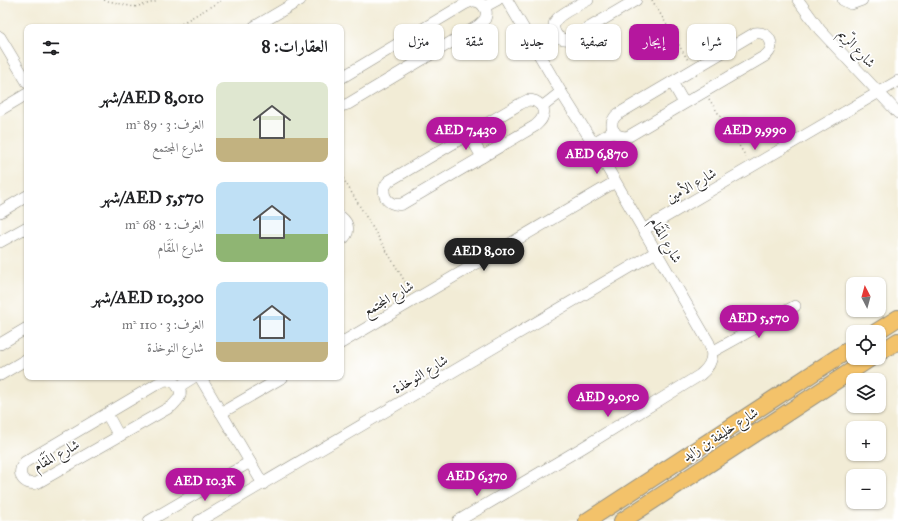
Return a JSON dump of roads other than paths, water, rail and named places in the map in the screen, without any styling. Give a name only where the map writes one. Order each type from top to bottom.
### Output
[{"type":"highway","points":[[886,326],[898,318]]},
{"type":"highway","points":[[886,349],[898,341]]},
{"type":"highway","name":"شارع خليفة بن زايد","points":[[587,521],[846,352]]},
{"type":"highway","name":"شارع خليفة بن زايد","points":[[622,521],[860,365]]},
{"type":"street","points":[[259,24],[300,0]]},
{"type":"street","points":[[484,7],[497,0]]},
{"type":"street","name":"شارع المَقَام","points":[[507,0],[521,24]]},
{"type":"street","points":[[555,24],[557,19],[588,0]]},
{"type":"street","name":"شارع الرِّيم","points":[[798,0],[820,30],[898,113]]},
{"type":"street","points":[[843,0],[852,4],[862,0]]},
{"type":"street","points":[[431,24],[471,1],[479,2],[484,7],[486,16],[478,26],[444,47]]},
{"type":"street","points":[[558,36],[560,38],[570,39],[631,1]]},
{"type":"street","points":[[755,33],[762,33],[770,40],[771,47],[768,54],[629,136],[618,136],[614,131],[612,124],[615,116],[672,82],[755,33]]},
{"type":"street","points":[[0,37],[24,77]]},
{"type":"street","points":[[344,76],[394,46]]},
{"type":"street","points":[[344,105],[422,60]]},
{"type":"street","name":"شارع المَقَام","points":[[542,60],[709,343],[712,352]]},
{"type":"street","name":"شارع الأمين","points":[[643,230],[898,80]]},
{"type":"street","points":[[672,82],[684,104]]},
{"type":"street","points":[[542,107],[561,92]]},
{"type":"street","points":[[0,110],[24,96]]},
{"type":"street","points":[[528,100],[536,101],[542,107],[542,119],[535,126],[402,204],[392,203],[386,199],[384,190],[389,181],[469,134],[528,100]]},
{"type":"street","points":[[592,143],[614,131]]},
{"type":"street","points":[[469,134],[482,157]]},
{"type":"street","name":"شارع المجتمع","points":[[344,341],[615,182]]},
{"type":"street","points":[[0,212],[24,198]]},
{"type":"street","points":[[344,219],[348,227],[347,234],[344,237]]},
{"type":"street","points":[[1,238],[24,228]]},
{"type":"street","name":"شارع النوخذة","points":[[199,521],[656,252]]},
{"type":"street","points":[[458,521],[582,448],[700,375],[706,371],[710,365],[712,352],[795,306]]},
{"type":"street","points":[[0,344],[24,330]]},
{"type":"street","points":[[0,375],[24,361]]},
{"type":"street","name":"شارع المَقَام","points":[[169,380],[173,381],[178,387],[180,395],[172,406],[37,483],[31,484],[23,479],[20,470],[25,462],[161,382],[169,380]]},
{"type":"street","points":[[178,387],[189,380]]},
{"type":"street","points":[[202,380],[263,484]]},
{"type":"street","points":[[221,413],[278,380]]},
{"type":"street","points":[[107,414],[119,436]]},
{"type":"street","points":[[149,521],[250,462]]}]
